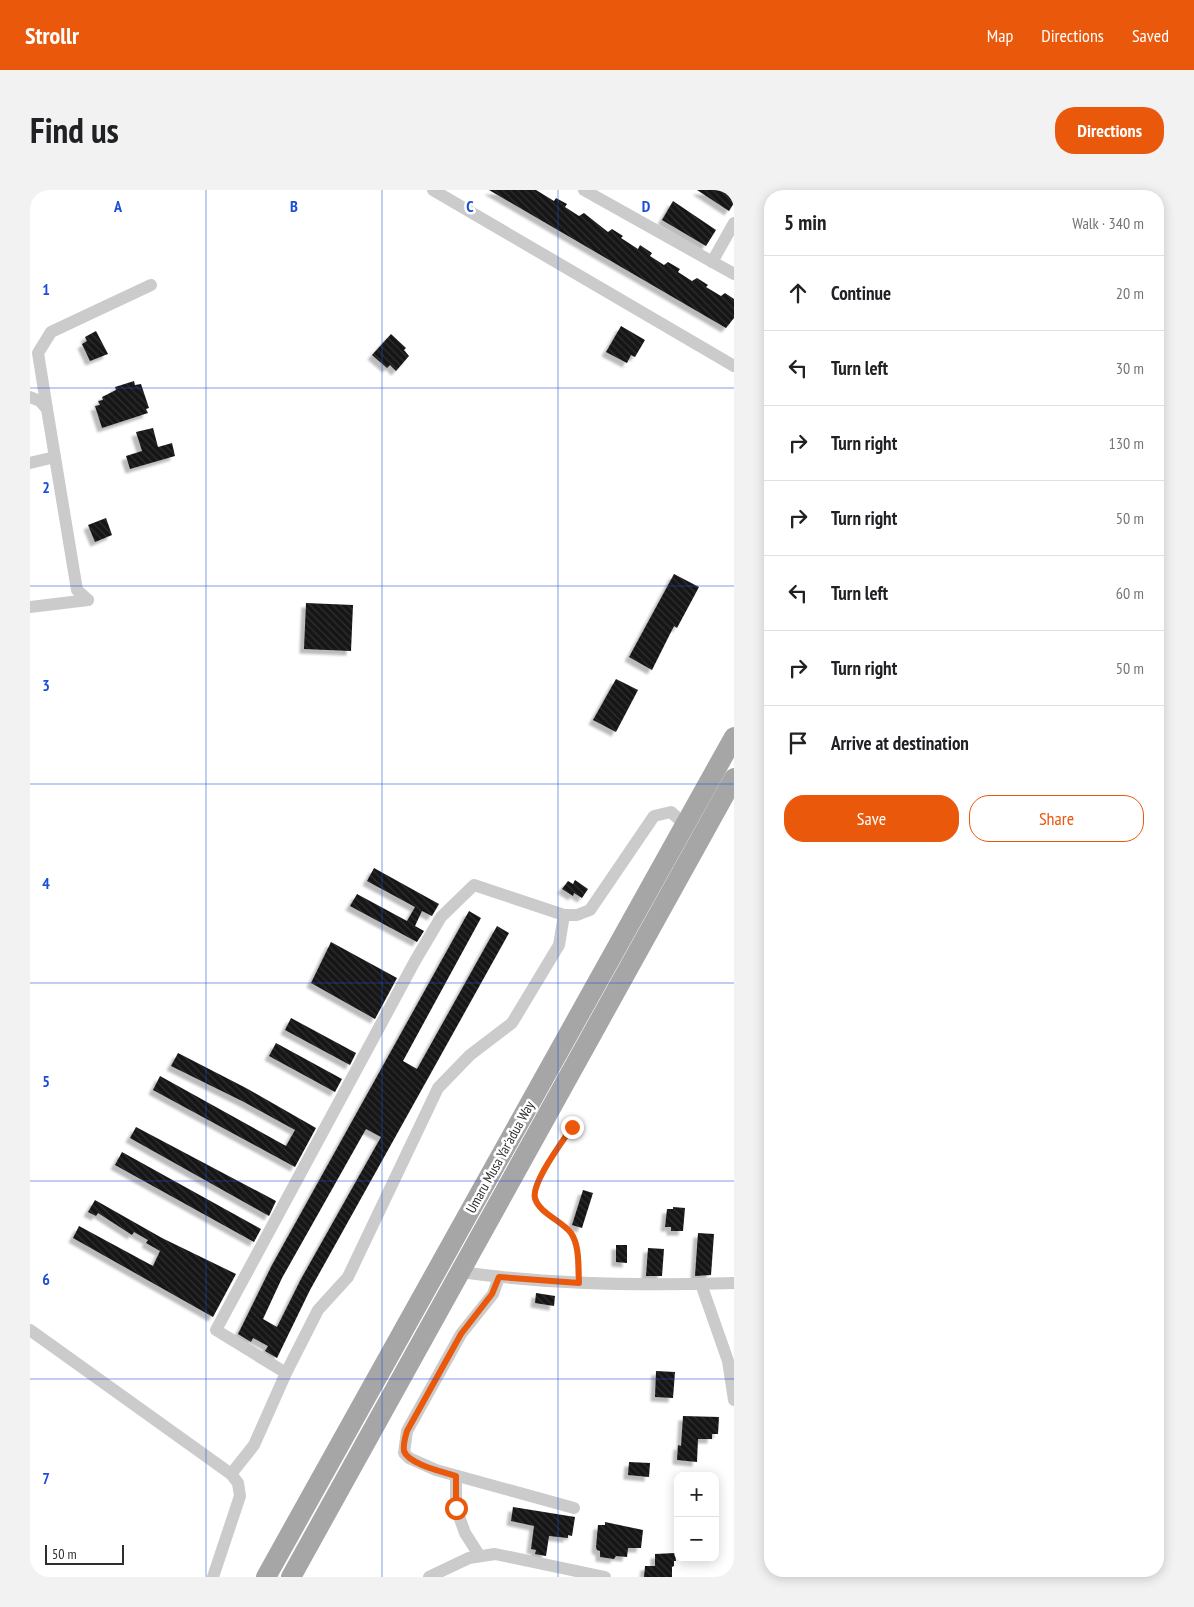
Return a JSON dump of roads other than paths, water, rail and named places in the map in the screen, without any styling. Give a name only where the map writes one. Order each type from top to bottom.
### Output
[{"type":"main road","name":"Umaru Musa Yar'adua Way","points":[[266,1577],[734,737]]},
{"type":"main road","name":"Umaru Musa Yar'adua Way","points":[[291,1577],[734,778]]},
{"type":"street","points":[[433,190],[734,366]]},
{"type":"street","points":[[584,190],[734,274]]},
{"type":"street","points":[[712,262],[734,223]]},
{"type":"street","points":[[30,607],[88,600],[77,590],[38,353],[51,332],[151,285]]},
{"type":"street","points":[[30,397],[40,401],[47,409]]},
{"type":"street","points":[[30,463],[54,457]]},
{"type":"street","points":[[286,1373],[216,1330],[411,970],[442,917],[474,885],[564,915],[577,916],[590,910],[654,816],[671,812],[685,825]]},
{"type":"street","points":[[230,1474],[254,1445],[286,1373],[318,1310],[348,1277],[438,1088],[470,1056],[512,1023],[559,945],[564,915]]},
{"type":"street","points":[[461,1272],[499,1277],[645,1286],[734,1282]]},
{"type":"street","points":[[499,1277],[488,1303],[461,1334],[407,1431],[404,1452],[409,1458],[436,1470],[574,1508]]},
{"type":"street","points":[[701,1284],[728,1361],[734,1400]]},
{"type":"street","points":[[30,1330],[230,1474],[238,1483],[240,1496],[213,1577]]},
{"type":"street","points":[[456,1476],[456,1508],[466,1533],[479,1555]]},
{"type":"street","points":[[429,1577],[479,1555],[518,1558],[564,1573],[605,1577]]},
{"type":"lane","points":[[572,1127],[537,1183],[535,1197],[539,1206],[562,1223],[572,1235],[576,1249],[579,1283]]}]
